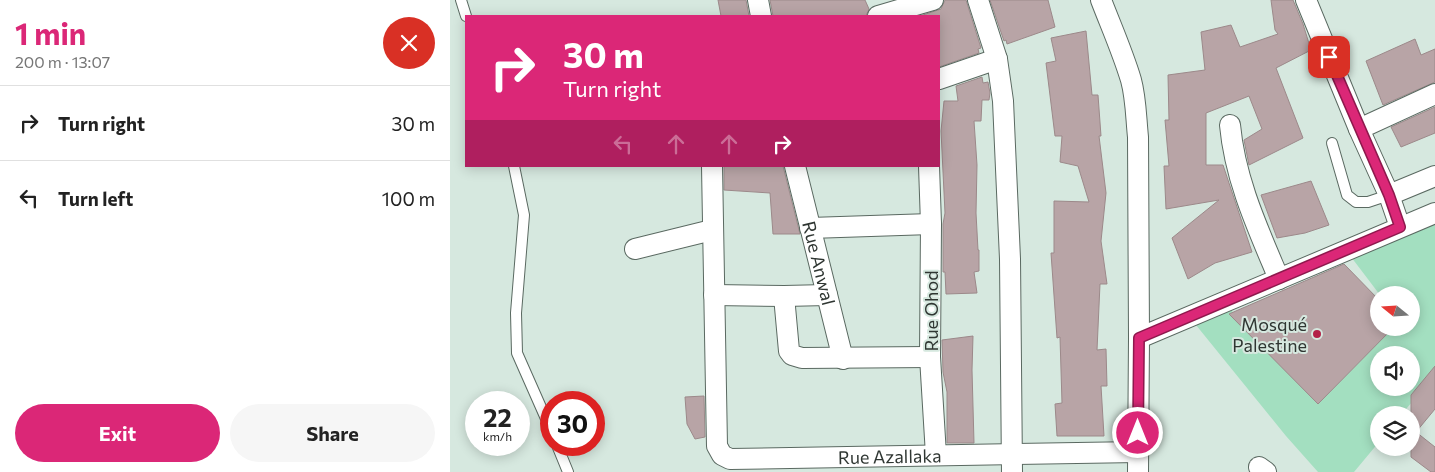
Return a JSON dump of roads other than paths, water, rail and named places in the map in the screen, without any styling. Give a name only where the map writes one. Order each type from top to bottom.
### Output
[{"type":"street","points":[[758,0],[761,15]]},
{"type":"street","points":[[881,15],[933,0]]},
{"type":"street","points":[[978,0],[998,59],[1003,101],[1010,259],[1012,463]]},
{"type":"street","points":[[1101,0],[1132,82],[1138,137],[1138,462]]},
{"type":"street","points":[[1306,0],[1359,130],[1389,195],[1400,227]]},
{"type":"street","points":[[940,79],[998,59]]},
{"type":"street","points":[[1359,130],[1435,94]]},
{"type":"street","points":[[1230,125],[1232,150],[1238,173],[1278,279]]},
{"type":"street","name":"Rue Azallaka","points":[[712,167],[717,446],[722,455],[730,459],[936,455],[1012,463],[1138,462]]},
{"type":"street","name":"Rue Anwal","points":[[795,167],[843,359]]},
{"type":"street","name":"Rue Ohod","points":[[930,167],[930,357],[936,455]]},
{"type":"street","points":[[1389,195],[1435,176]]},
{"type":"street","points":[[1139,338],[1435,213]]},
{"type":"street","points":[[810,228],[931,224]]},
{"type":"street","points":[[635,249],[712,230]]},
{"type":"street","points":[[714,295],[827,295]]},
{"type":"street","points":[[784,296],[789,351],[792,355],[802,358],[843,359],[930,357]]},
{"type":"lane","points":[[461,0],[466,15]]},
{"type":"lane","points":[[1332,143],[1347,195],[1356,202],[1368,202],[1389,195]]},
{"type":"lane","points":[[514,167],[524,215],[516,313],[517,353],[540,405]]},
{"type":"lane","points":[[561,456],[568,472]]},
{"type":"place","name":"Mosqué Palestine","points":[[1317,334]]}]
